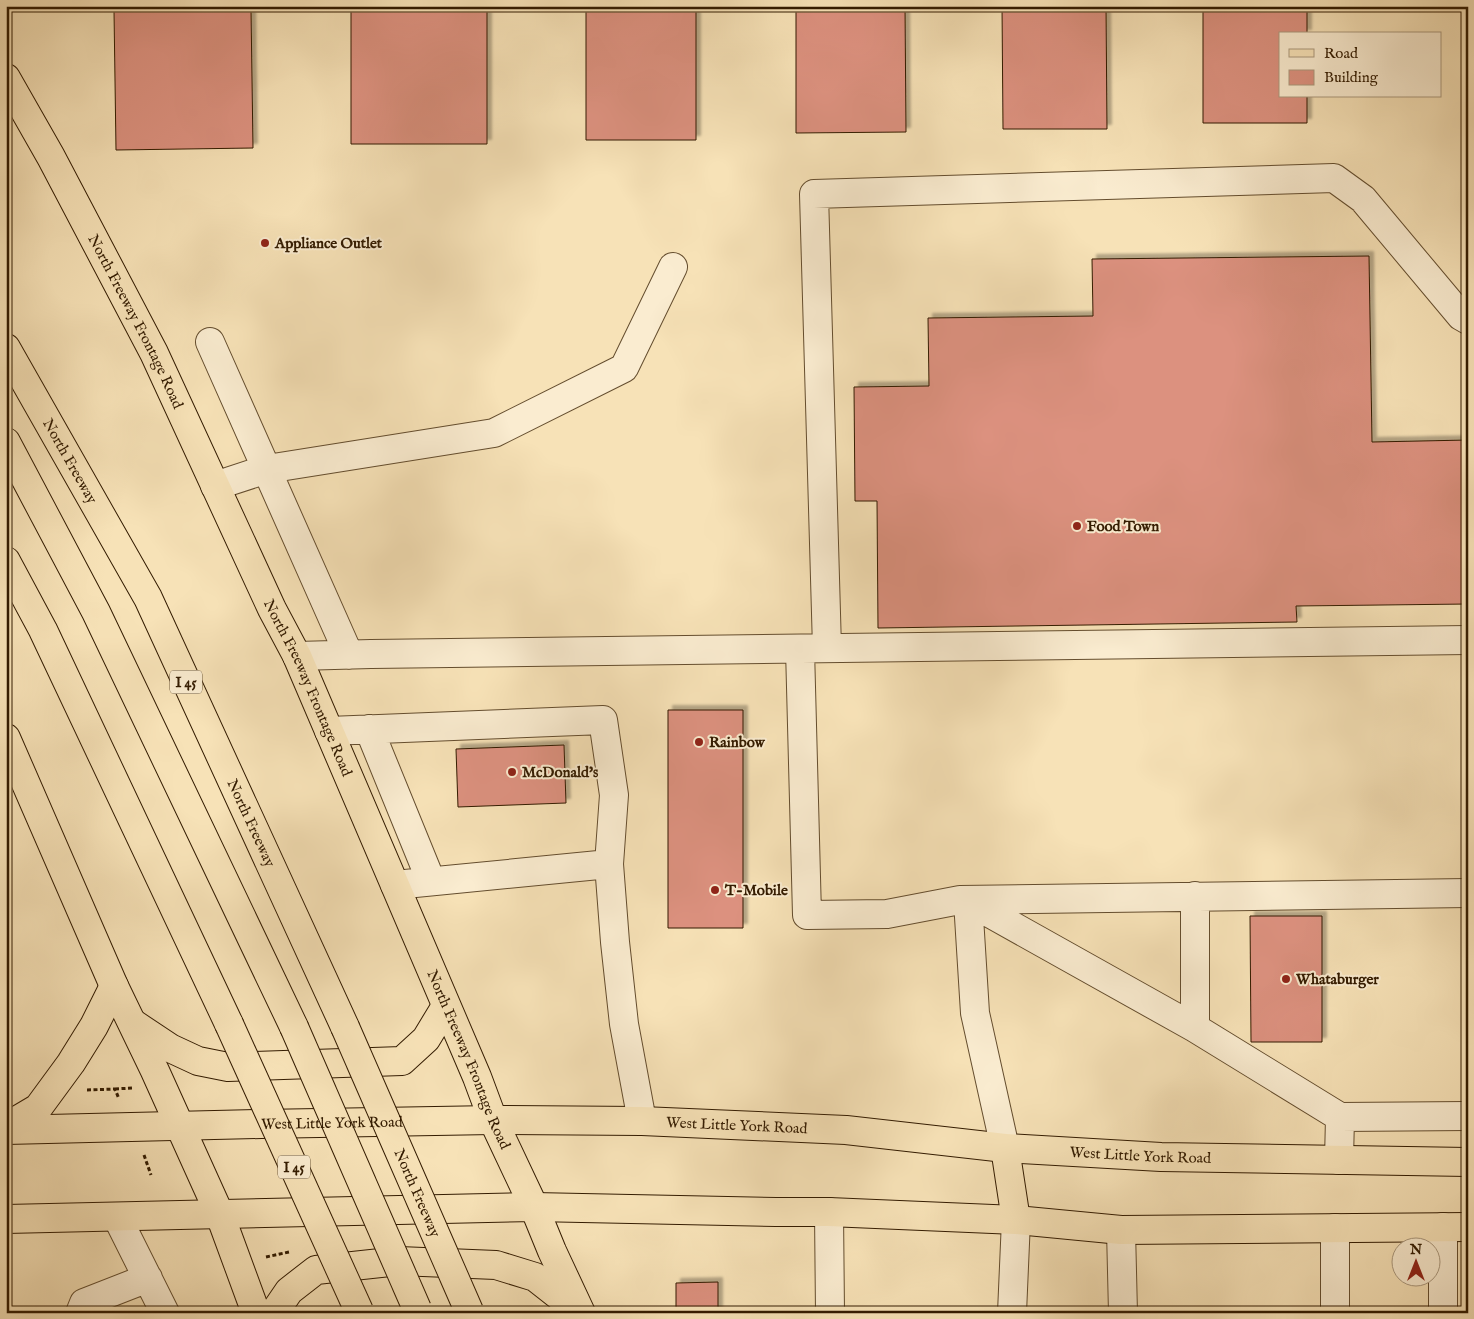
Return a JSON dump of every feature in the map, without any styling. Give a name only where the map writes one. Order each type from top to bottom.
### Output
[{"type":"main road","name":"North Freeway Frontage Road","points":[[6,78],[51,157],[154,353],[272,609],[297,656],[477,1077],[493,1120],[581,1313]]},
{"type":"main road","name":"North Freeway","points":[[6,348],[148,598],[344,1027],[469,1312]]},
{"type":"main road","points":[[6,442],[96,612],[294,1027],[418,1311]]},
{"type":"main road","name":"I 45","points":[[6,561],[43,630],[229,1024],[360,1312]]},
{"type":"main road","points":[[6,738],[114,986],[133,1023],[220,1215],[256,1313]]},
{"type":"main road","points":[[6,1129],[38,1108],[72,1064],[114,986]]},
{"type":"main road","points":[[133,1023],[170,1048],[198,1061],[228,1067],[402,1061],[426,1039],[446,1006]]},
{"type":"main road","name":"West Little York Road","points":[[6,1129],[493,1120],[642,1121],[846,1130],[1005,1148],[1161,1157],[1468,1162]]},
{"type":"main road","points":[[1005,1148],[1016,1220]]},
{"type":"main road","points":[[6,1219],[534,1208],[829,1212],[1016,1220],[1121,1230],[1455,1227]]},
{"type":"main road","points":[[274,1313],[289,1291],[316,1270],[399,1261],[496,1265],[535,1278],[581,1313]]},
{"type":"lane","points":[[827,648],[814,194],[1334,178],[1363,198],[1461,316],[1468,320]]},
{"type":"lane","points":[[215,486],[267,469],[494,433],[624,368],[672,267]]},
{"type":"lane","points":[[210,342],[349,655]]},
{"type":"lane","points":[[297,656],[1468,640]]},
{"type":"lane","points":[[800,649],[807,914],[887,914],[960,900],[1468,893]]},
{"type":"lane","points":[[329,731],[603,720],[614,795],[609,864],[614,942],[624,1024],[642,1121]]},
{"type":"lane","points":[[369,729],[431,881]]},
{"type":"lane","points":[[395,885],[609,864]]},
{"type":"lane","points":[[1195,896],[1195,1028]]},
{"type":"lane","points":[[968,901],[1195,1028],[1340,1117],[1468,1116]]},
{"type":"lane","points":[[968,901],[974,1013],[1005,1148]]},
{"type":"lane","points":[[1339,1160],[1340,1117]]},
{"type":"lane","points":[[829,1212],[830,1313]]},
{"type":"lane","points":[[117,1217],[165,1313]]},
{"type":"lane","points":[[1012,1313],[1016,1220]]},
{"type":"lane","points":[[1443,1313],[1455,1227]]},
{"type":"lane","points":[[1335,1228],[1335,1313]]},
{"type":"lane","points":[[1121,1230],[1123,1313]]},
{"type":"lane","points":[[80,1313],[84,1303],[148,1278]]},
{"type":"path","points":[[78,1090],[134,1088]]},
{"type":"path","points":[[115,1089],[120,1101]]},
{"type":"path","points":[[142,1147],[151,1175]]},
{"type":"building","points":[[351,6],[487,6],[487,144],[351,144]]},
{"type":"building","points":[[586,6],[696,6],[696,140],[586,140]]},
{"type":"building","points":[[796,6],[905,6],[906,132],[796,133]]},
{"type":"building","points":[[1002,6],[1106,6],[1107,129],[1003,129]]},
{"type":"building","points":[[1203,6],[1307,6],[1307,32],[1279,32],[1279,98],[1307,98],[1307,123],[1203,123]]},
{"type":"building","points":[[251,10],[253,148],[116,150],[114,11]]},
{"type":"building","points":[[1369,256],[1372,442],[1468,440],[1468,604],[1296,606],[1297,622],[878,628],[877,501],[855,501],[854,387],[929,386],[928,318],[1093,316],[1092,259]]},
{"type":"building","points":[[668,710],[743,710],[743,928],[668,928]]},
{"type":"building","points":[[564,745],[566,803],[458,807],[456,749]]},
{"type":"building","name":"Whataburger","points":[[1250,916],[1322,916],[1322,1042],[1251,1042]]},
{"type":"building","points":[[718,1282],[718,1313],[676,1313],[676,1283]]},
{"type":"place","name":"Appliance Outlet","points":[[265,243]]},
{"type":"place","name":"Food Town","points":[[1077,526]]},
{"type":"place","name":"Rainbow","points":[[699,742]]},
{"type":"place","name":"McDonald's","points":[[512,772]]},
{"type":"place","name":"T-Mobile","points":[[715,890]]},
{"type":"place","name":"Whataburger","points":[[1286,979]]}]
